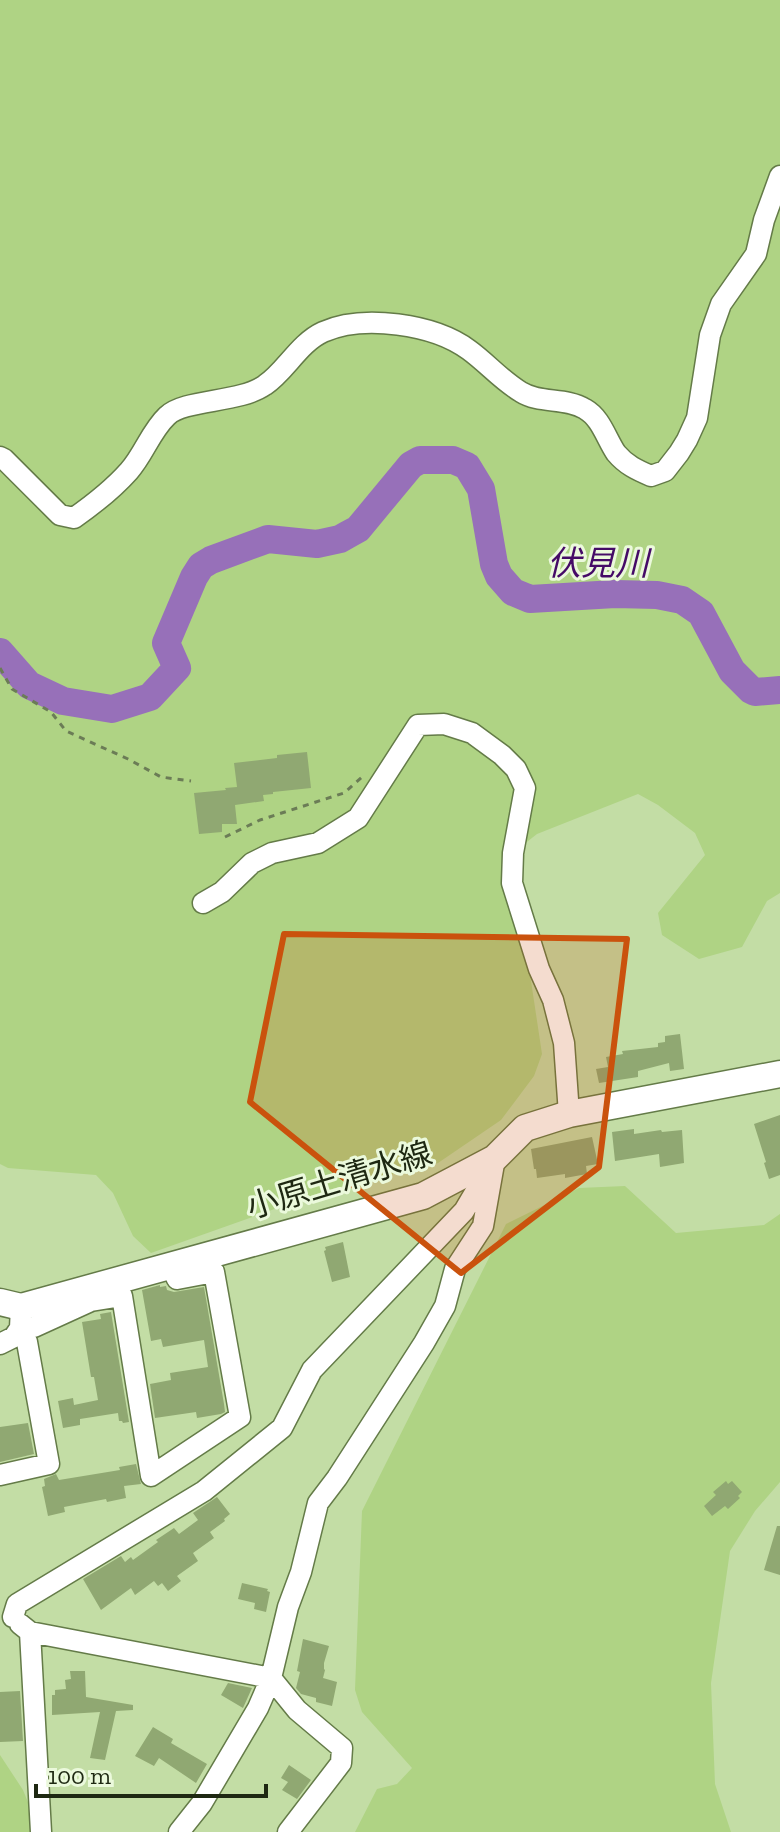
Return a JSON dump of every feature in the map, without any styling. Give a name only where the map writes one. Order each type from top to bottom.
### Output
[{"type":"main road","name":"小原土清水線","points":[[14,1312],[423,1196],[495,1158],[525,1128],[569,1114],[780,1074]]},
{"type":"street","points":[[0,457],[60,515],[74,518],[93,505],[130,469],[170,413],[238,397],[265,385],[299,350],[321,333],[346,325],[396,323],[439,334],[468,349],[497,376],[523,394],[582,407],[594,416],[616,452],[632,468],[651,476],[665,471],[687,440],[697,418],[710,335],[721,304],[756,254],[780,176]]},
{"type":"street","points":[[203,903],[222,892],[252,863],[272,853],[318,843],[358,818],[418,725],[444,724],[472,733],[516,769],[525,788],[513,853],[512,883],[539,969],[553,1000],[564,1043],[569,1114]]},
{"type":"street","points":[[288,1832],[341,1763],[342,1748],[297,1710],[271,1678],[30,1632],[6,1615],[17,1604],[204,1491],[282,1428],[312,1370],[464,1211],[495,1158]]},
{"type":"street","points":[[179,1832],[202,1803],[258,1708],[271,1678],[318,1503],[416,1356],[445,1306],[455,1269],[483,1226],[495,1158]]},
{"type":"street","points":[[14,1312],[34,1327],[91,1301],[122,1296],[151,1476],[240,1417],[214,1272],[177,1279],[171,1266]]},
{"type":"street","points":[[0,1344],[14,1337],[14,1312]]},
{"type":"street","points":[[0,1475],[49,1464],[27,1342],[14,1312]]},
{"type":"street","points":[[30,1632],[41,1832]]},
{"type":"path","points":[[0,668],[12,689],[51,712],[66,731],[161,777],[191,781]]},
{"type":"path","points":[[225,837],[260,820],[344,793],[366,774]]},
{"type":"highlighted area","points":[[284,934],[627,939],[599,1167],[461,1273],[250,1102]]},
{"type":"green space","points":[[0,0],[780,0],[780,893],[767,901],[742,947],[699,959],[662,935],[658,913],[705,855],[695,833],[638,794],[537,834],[518,849],[528,961],[542,1054],[534,1076],[501,1120],[438,1163],[328,1190],[151,1253],[133,1236],[113,1193],[96,1175],[8,1168],[0,1164]]},
{"type":"green space","points":[[625,1186],[676,1233],[764,1225],[780,1214],[780,1482],[755,1511],[730,1551],[711,1683],[715,1784],[731,1832],[355,1832],[377,1789],[397,1784],[412,1768],[362,1712],[355,1690],[362,1511],[506,1224],[579,1188]]},
{"type":"green space","points":[[0,1755],[23,1790],[40,1832],[0,1832]]},
{"type":"building","points":[[307,752],[311,788],[273,792],[263,795],[264,801],[235,805],[237,824],[222,824],[222,832],[199,834],[194,793],[237,787],[234,763]]},
{"type":"building","points":[[680,1034],[684,1069],[670,1071],[669,1063],[638,1071],[638,1077],[599,1083],[596,1069],[608,1067],[606,1057],[623,1054],[622,1051],[658,1047],[658,1043],[665,1042],[665,1036]]},
{"type":"building","points":[[780,1115],[780,1175],[769,1179],[754,1124]]},
{"type":"building","points":[[634,1129],[634,1134],[682,1130],[684,1163],[660,1167],[659,1154],[615,1161],[612,1132]]},
{"type":"building","points":[[592,1137],[598,1164],[586,1166],[587,1174],[537,1178],[531,1149]]},
{"type":"building","points":[[343,1242],[350,1277],[332,1282],[325,1247]]},
{"type":"building","points":[[160,1285],[174,1292],[204,1287],[224,1404],[225,1412],[221,1414],[197,1418],[196,1412],[155,1418],[150,1384],[171,1380],[170,1373],[208,1367],[204,1340],[163,1347],[161,1339],[151,1341],[142,1290]]},
{"type":"building","points":[[111,1312],[129,1422],[119,1421],[118,1413],[80,1419],[80,1425],[63,1428],[58,1401],[73,1398],[74,1405],[98,1400],[82,1322],[101,1319],[100,1314]]},
{"type":"building","points":[[28,1423],[34,1454],[0,1462],[0,1427]]},
{"type":"building","points":[[136,1464],[141,1484],[124,1486],[126,1498],[64,1507],[65,1512],[48,1516],[42,1487],[45,1486],[44,1479],[56,1474],[59,1480],[120,1470],[119,1467]]},
{"type":"building","points":[[726,1481],[728,1484],[732,1481],[742,1492],[738,1496],[740,1498],[728,1509],[725,1506],[712,1516],[704,1506],[716,1495],[713,1492]]},
{"type":"building","points":[[217,1497],[230,1514],[210,1532],[214,1538],[193,1553],[198,1561],[177,1576],[181,1581],[168,1591],[162,1583],[158,1586],[154,1581],[135,1595],[131,1588],[101,1610],[83,1579],[121,1556],[125,1562],[131,1557],[133,1560],[174,1528],[179,1534],[198,1520],[193,1513]]},
{"type":"building","points":[[777,1526],[780,1526],[780,1575],[764,1570]]},
{"type":"building","points":[[242,1583],[268,1589],[266,1612],[254,1609],[255,1603],[238,1599]]},
{"type":"building","points":[[303,1639],[329,1646],[323,1678],[337,1682],[332,1706],[316,1702],[316,1698],[301,1694],[296,1688]]},
{"type":"building","points":[[70,1671],[85,1671],[86,1697],[133,1705],[133,1710],[116,1711],[105,1760],[90,1758],[100,1712],[52,1715],[52,1695],[55,1695],[55,1690],[66,1689],[65,1680],[71,1679]]},
{"type":"building","points":[[228,1683],[252,1688],[243,1708],[221,1695]]},
{"type":"building","points":[[20,1691],[23,1741],[0,1742],[0,1692]]},
{"type":"building","points":[[153,1727],[173,1739],[171,1743],[207,1764],[196,1783],[159,1758],[154,1766],[135,1756]]},
{"type":"building","points":[[289,1765],[311,1780],[297,1799],[282,1790],[288,1782],[281,1778]]},
{"type":"waterway","name":"伏見川","points":[[0,652],[29,685],[63,701],[112,709],[150,697],[177,668],[166,643],[201,566],[268,539],[317,544],[340,539],[358,529],[411,465],[420,460],[453,460],[467,466],[481,489],[494,564],[499,576],[513,592],[530,599],[615,594],[657,595],[682,600],[701,613],[732,671],[751,690],[780,690]]}]
